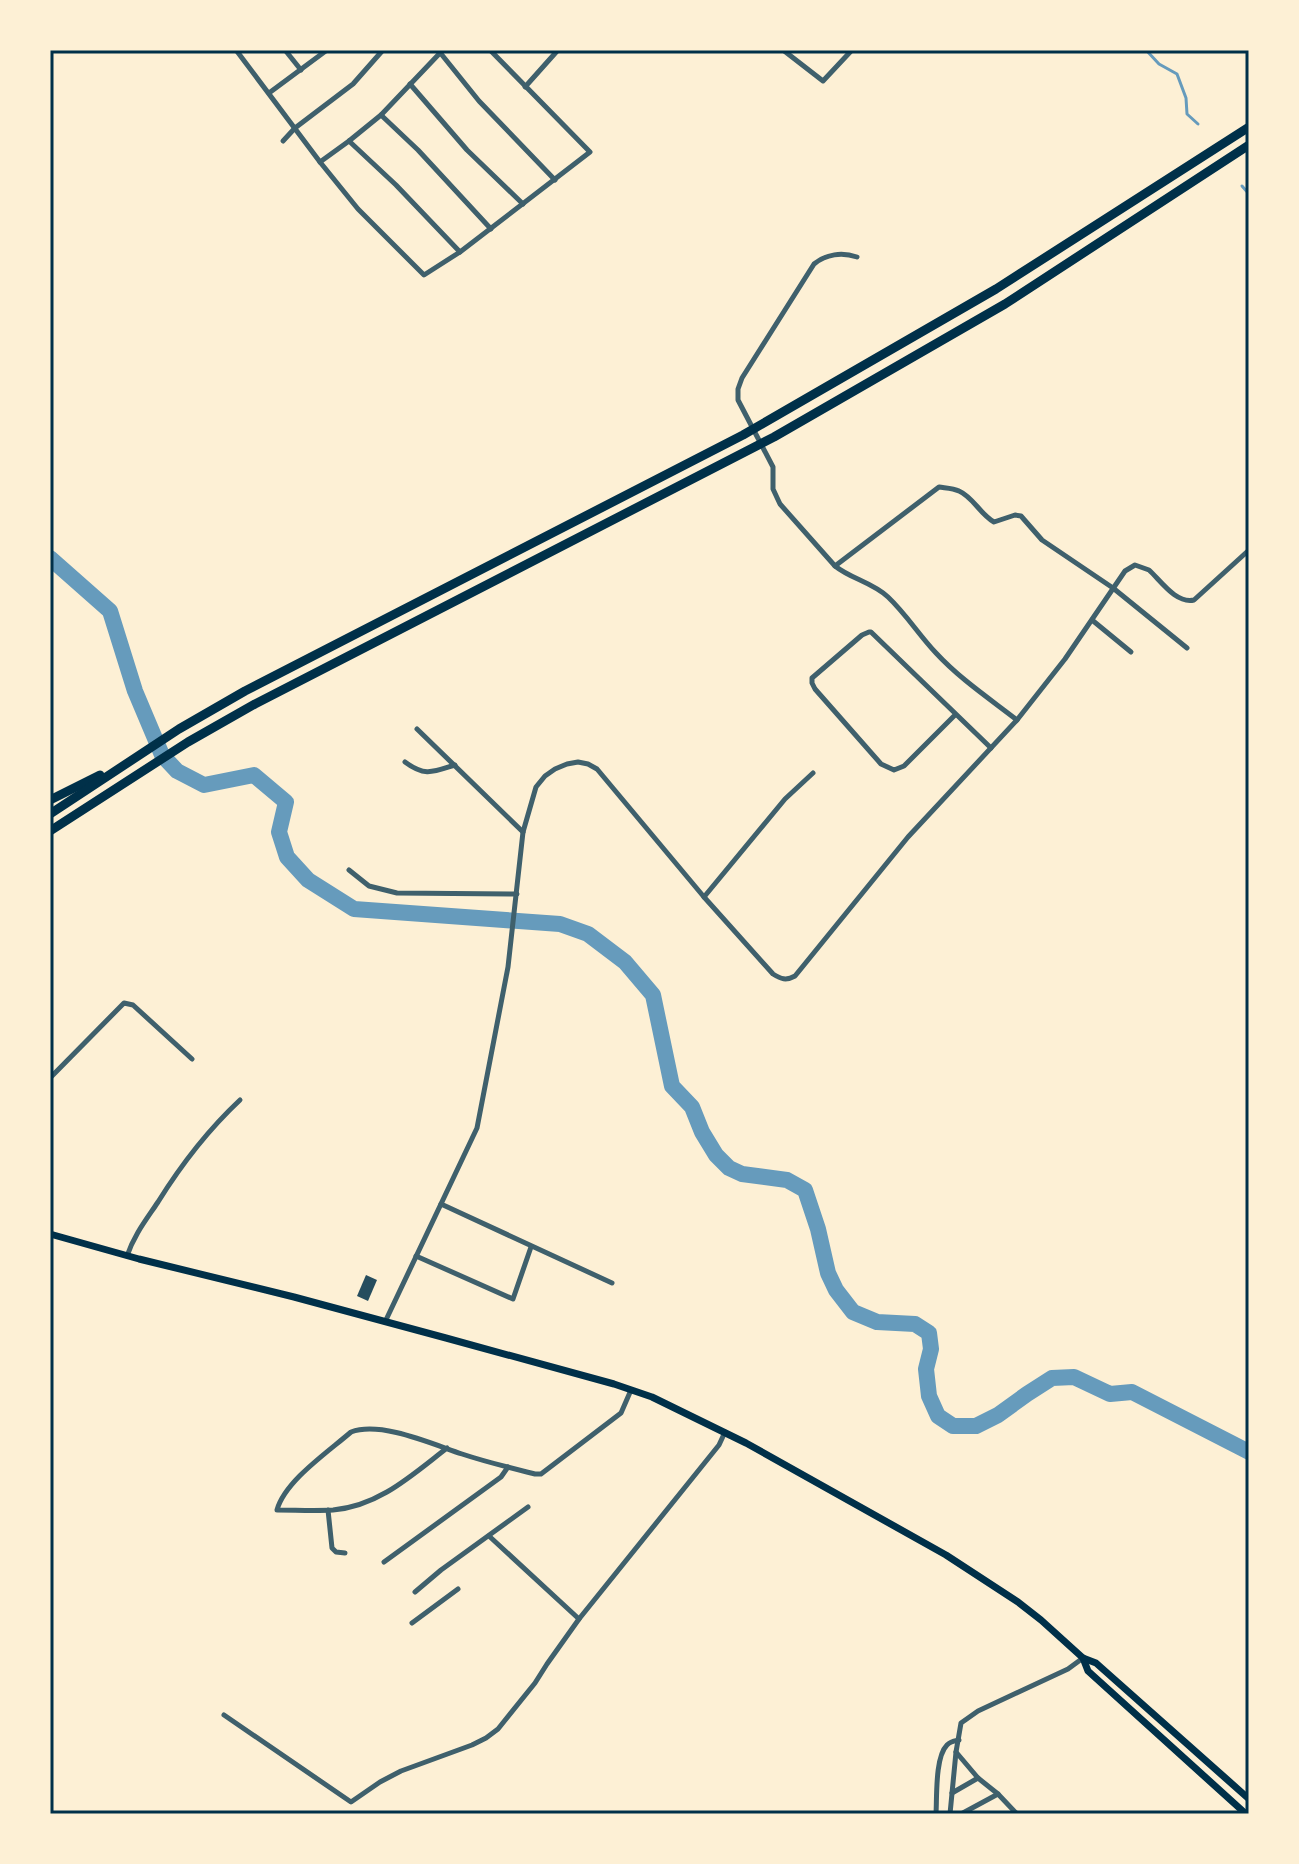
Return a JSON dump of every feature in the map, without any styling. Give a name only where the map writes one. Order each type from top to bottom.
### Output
[{"type":"highway","points":[[50,814],[179,729],[245,691],[743,435],[996,289],[1249,127]]},
{"type":"highway","points":[[50,831],[188,742],[255,704],[774,437],[1005,304],[1249,145]]},
{"type":"highway","points":[[50,800],[142,754]]},
{"type":"main road","points":[[50,1234],[477,1346],[652,1397],[725,1432],[973,1571],[1041,1620],[1083,1658],[1096,1663],[1249,1799]]},
{"type":"main road","points":[[1083,1658],[1088,1671],[1246,1814]]},
{"type":"street","points":[[236,50],[358,209],[424,275],[460,252],[590,152],[490,50]]},
{"type":"street","points":[[285,50],[301,70]]},
{"type":"street","points":[[269,93],[327,50]]},
{"type":"street","points":[[283,141],[295,128],[353,84],[383,50]]},
{"type":"street","points":[[496,57],[503,50]]},
{"type":"street","points":[[525,87],[558,50]]},
{"type":"street","points":[[783,50],[823,81],[848,51]]},
{"type":"street","points":[[320,162],[381,115],[439,51],[479,101],[555,180]]},
{"type":"street","points":[[410,84],[467,150],[523,204]]},
{"type":"street","points":[[381,115],[491,229]]},
{"type":"street","points":[[349,141],[460,252]]},
{"type":"street","points":[[857,257],[847,254],[828,256],[814,264],[742,378],[737,395],[772,464],[773,489],[780,504],[835,566],[843,573],[871,583],[888,597],[937,655],[1017,720]]},
{"type":"street","points":[[835,566],[939,487],[962,492],[994,522],[1021,516],[1048,545],[1113,588],[1187,648]]},
{"type":"street","points":[[385,1322],[477,1128],[508,967],[523,832],[536,787],[545,776],[555,769],[578,762],[597,769],[773,974],[788,980],[795,976],[914,831],[1017,720],[1065,659],[1125,571],[1135,565],[1149,570],[1184,602],[1194,600],[1249,550]]},
{"type":"street","points":[[1092,620],[1131,652]]},
{"type":"street","points":[[955,715],[904,766],[894,770],[881,764],[815,689],[812,678],[869,632],[991,748]]},
{"type":"street","points":[[417,729],[523,832]]},
{"type":"street","points":[[405,762],[426,773],[455,765]]},
{"type":"street","points":[[704,897],[785,799],[813,773]]},
{"type":"street","points":[[349,870],[369,886],[397,893],[517,894]]},
{"type":"street","points":[[50,1078],[124,1003],[133,1005],[192,1059]]},
{"type":"street","points":[[127,1256],[142,1223],[171,1179],[216,1122],[240,1100]]},
{"type":"street","points":[[441,1204],[612,1283]]},
{"type":"street","points":[[416,1256],[513,1299],[531,1247]]},
{"type":"street","points":[[447,1448],[408,1479],[375,1499],[352,1507],[328,1510],[277,1510],[280,1498],[289,1486],[351,1432],[366,1429],[431,1442],[508,1467],[541,1474],[621,1413],[631,1390]]},
{"type":"street","points":[[224,1715],[351,1802],[401,1771],[486,1738],[498,1729],[526,1695],[579,1619],[719,1445],[725,1432]]},
{"type":"street","points":[[384,1562],[501,1477],[508,1467]]},
{"type":"street","points":[[415,1592],[528,1507]]},
{"type":"street","points":[[328,1510],[332,1548],[345,1553]]},
{"type":"street","points":[[489,1536],[579,1619]]},
{"type":"street","points":[[412,1623],[458,1589]]},
{"type":"street","points":[[950,1814],[961,1723],[969,1716],[1068,1669],[1083,1658]]},
{"type":"street","points":[[936,1814],[942,1753],[948,1744],[959,1740]]},
{"type":"street","points":[[956,1752],[1016,1814]]},
{"type":"street","points":[[952,1793],[978,1778]]},
{"type":"street","points":[[961,1814],[998,1794]]},
{"type":"building","points":[[366,1275],[377,1280],[368,1301],[357,1296]]},
{"type":"waterway","points":[[1146,50],[1159,64],[1177,74],[1186,98],[1187,114],[1198,124]]},
{"type":"waterway","points":[[1242,186],[1249,194]]},
{"type":"waterway","points":[[50,558],[110,611],[135,691],[162,755],[177,771],[204,785],[254,775],[286,802],[279,832],[287,857],[308,880],[354,909],[560,924],[588,934],[625,962],[653,995],[672,1086],[692,1107],[716,1155],[729,1168],[742,1174],[787,1180],[805,1190],[828,1273],[836,1290],[853,1312],[877,1322],[915,1324],[929,1333],[931,1349],[926,1369],[929,1396],[938,1416],[953,1426],[976,1426],[998,1415],[1052,1378],[1074,1377],[1110,1394],[1132,1392],[1249,1452]]}]
